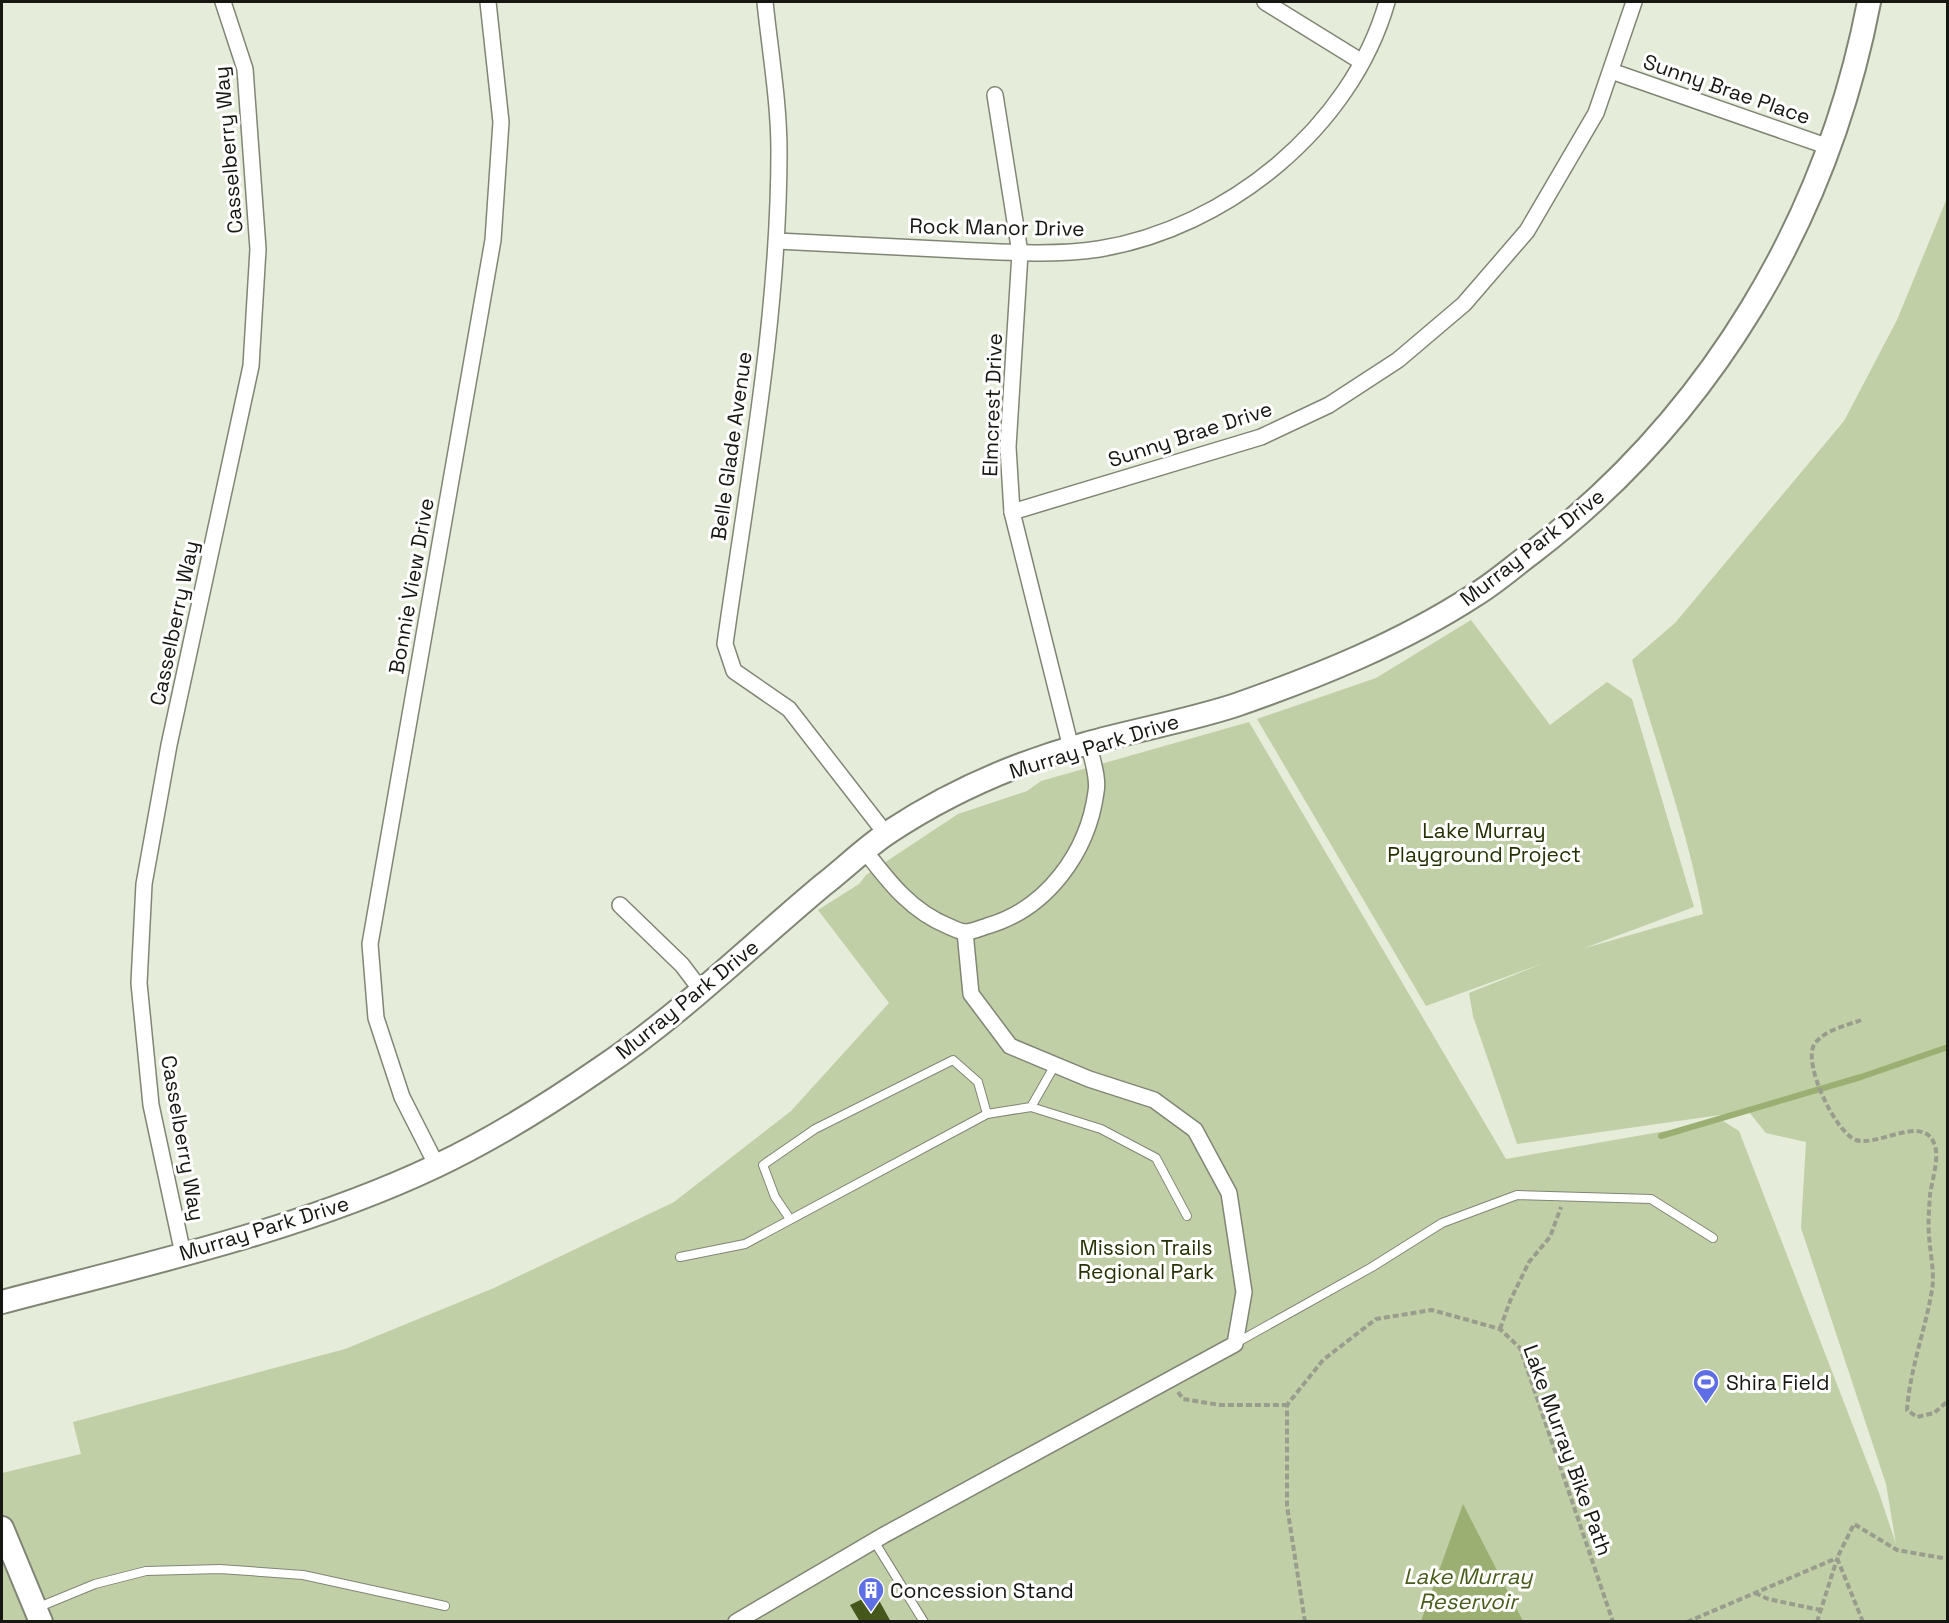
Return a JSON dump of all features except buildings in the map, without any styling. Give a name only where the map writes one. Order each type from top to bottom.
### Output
[{"type":"street","name":"Casselberry Way","points":[[183,1254],[151,1105],[139,982],[144,884],[160,791],[251,366],[258,249],[246,81],[245,69],[223,2]]},
{"type":"street","name":"Bonnie View Drive","points":[[437,1166],[402,1097],[376,1018],[370,944],[494,240],[501,122],[488,2]]},
{"type":"street","name":"Belle Glade Avenue","points":[[765,2],[779,148],[777,241],[772,310],[725,644],[734,671],[789,709],[886,834]]},
{"type":"street","points":[[1265,2],[1362,62]]},
{"type":"street","name":"Rock Manor Drive","points":[[777,241],[1020,253],[1099,249],[1174,228],[1215,208],[1260,180],[1300,145],[1333,107],[1362,62],[1381,23],[1387,2]]},
{"type":"street","name":"Sunny Brae Drive","points":[[1012,512],[1262,437],[1329,405],[1398,360],[1464,304],[1527,231],[1596,113],[1634,2]]},
{"type":"street","name":"Murray Park Drive","points":[[2,1302],[183,1254],[327,1211],[437,1166],[530,1114],[607,1065],[701,990],[886,834],[977,783],[1080,745],[1230,706],[1358,660],[1477,595],[1582,514],[1641,457],[1728,347],[1765,288],[1804,210],[1829,147],[1862,36],[1869,2]]},
{"type":"street","name":"Sunny Brae Place","points":[[1611,71],[1829,147]]},
{"type":"street","name":"Elmcrest Drive","points":[[965,932],[1008,920],[1024,910],[1065,871],[1082,841],[1097,789],[1080,745],[1012,512],[1008,447],[1020,253],[995,95]]},
{"type":"street","points":[[736,1622],[874,1541],[1235,1344],[1244,1292],[1229,1192],[1195,1130],[1154,1100],[1089,1079],[1010,1046],[971,994],[965,932],[936,921],[914,907],[896,891],[865,851]]},
{"type":"street","points":[[620,905],[682,965],[701,990]]},
{"type":"street","points":[[2,1528],[38,1615]]},
{"type":"lane","points":[[790,1219],[775,1197],[763,1165],[815,1129],[953,1060],[978,1082],[987,1114]]},
{"type":"lane","points":[[1030,1107],[1054,1065]]},
{"type":"lane","points":[[680,1257],[745,1244],[987,1114],[1030,1107],[1101,1130],[1155,1158],[1187,1216]]},
{"type":"lane","points":[[1235,1344],[1372,1268],[1442,1223],[1516,1194],[1651,1199],[1713,1238]]},
{"type":"lane","points":[[874,1541],[924,1622]]},
{"type":"lane","points":[[38,1615],[95,1584],[146,1571],[220,1569],[303,1575],[445,1606]]},
{"type":"path","points":[[1861,1020],[1823,1035],[1815,1042],[1812,1049],[1817,1077],[1822,1096],[1844,1133],[1858,1140],[1872,1141],[1916,1130],[1927,1133],[1934,1142],[1935,1159],[1929,1233],[1932,1288],[1926,1325],[1914,1365],[1907,1410],[1917,1418],[1934,1413],[1947,1401]]},
{"type":"path","points":[[1500,1329],[1510,1301],[1529,1262],[1550,1237],[1565,1196]]},
{"type":"path","name":"Lake Murray Bike Path","points":[[1287,1405],[1323,1360],[1376,1319],[1432,1311],[1500,1329],[1520,1348],[1613,1622]]},
{"type":"path","points":[[1168,1380],[1183,1399],[1220,1405],[1287,1405],[1287,1506],[1305,1622]]},
{"type":"path","points":[[1817,1622],[1837,1558],[1854,1524],[1897,1550],[1947,1559]]},
{"type":"path","points":[[1687,1622],[1837,1558]]},
{"type":"path","points":[[1837,1558],[1863,1622]]},
{"type":"path","points":[[1755,1593],[1768,1599],[1820,1610]]},
{"type":"green space","name":"Mission Trails Regional Park","points":[[1947,198],[1947,1621],[2,1621],[2,1473],[81,1454],[73,1422],[345,1349],[494,1288],[674,1202],[791,1111],[889,1003],[818,910],[958,814],[1027,791],[1041,781],[1249,722],[1506,1159],[1723,1121],[1739,1131],[1879,1493],[1896,1544],[1886,1484],[1801,1228],[1806,1142],[1766,1133],[1748,1111],[1517,1144],[1473,1016],[1469,993],[1544,963],[1426,1006],[1257,719],[1376,678],[1471,620],[1550,725],[1607,682],[1632,699],[1694,907],[1582,949],[1703,914],[1689,850],[1632,660],[1675,623],[1844,421],[1897,320]]},
{"type":"water","name":"Lake Murray Reservoir","points":[[1463,1504],[1523,1621],[1421,1621]]},
{"type":"waterway","points":[[1661,1136],[1861,1077],[1948,1047]]},
{"type":"place","name":"Shira Field","points":[[1706,1405]]},
{"type":"place","name":"Concession Stand","points":[[871,1613]]},
{"type":"park label","name":"Lake Murray Playground Project","points":[[1484,842]]}]
